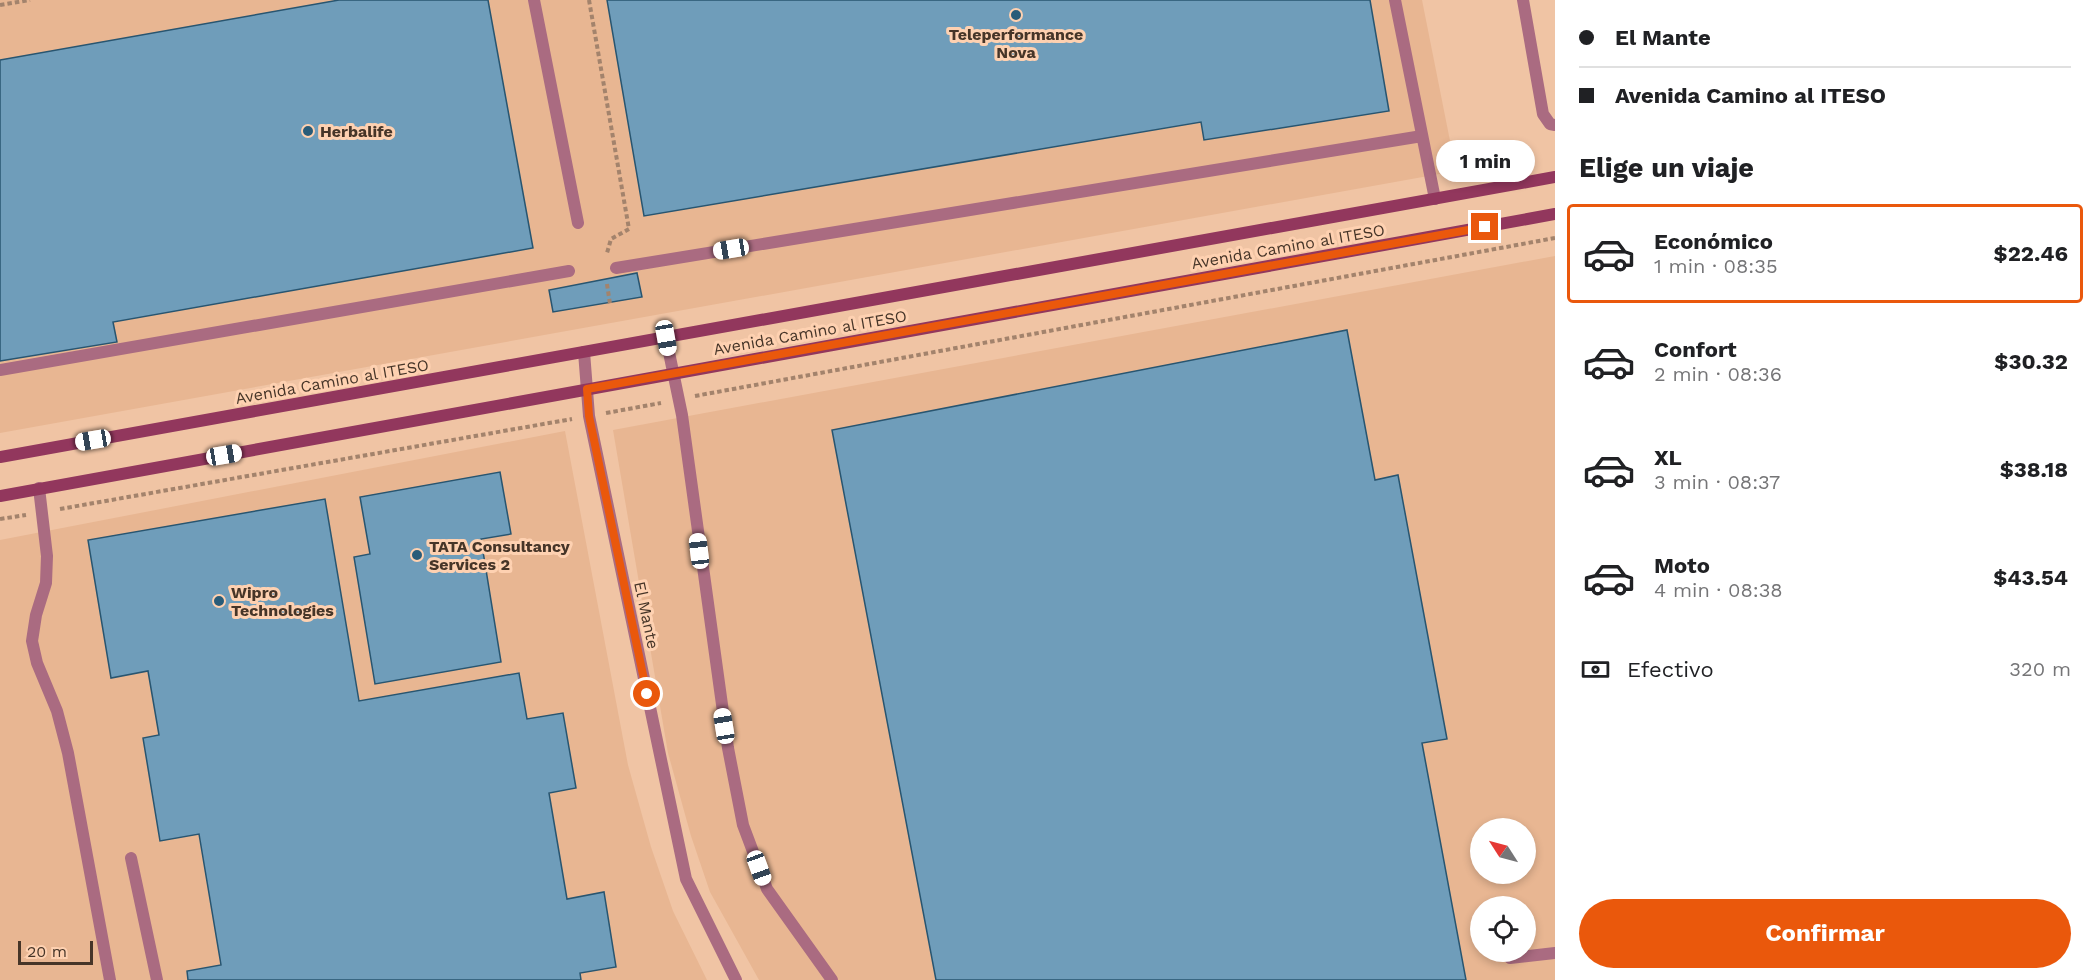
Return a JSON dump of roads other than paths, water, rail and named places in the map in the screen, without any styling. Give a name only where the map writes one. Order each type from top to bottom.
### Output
[{"type":"main road","name":"Avenida Camino al ITESO","points":[[0,457],[1555,177]]},
{"type":"main road","name":"Avenida Camino al ITESO","points":[[0,496],[1555,214]]},
{"type":"street","points":[[534,0],[579,222]]},
{"type":"street","points":[[1395,0],[1435,199]]},
{"type":"street","points":[[1523,0],[1543,114],[1550,124],[1555,124]]},
{"type":"street","points":[[611,272],[1422,135]]},
{"type":"street","points":[[0,370],[569,271]]},
{"type":"street","points":[[666,338],[678,399],[728,748],[743,825],[767,889],[832,980]]},
{"type":"street","name":"El Mante","points":[[584,352],[589,416],[686,879],[736,980]]},
{"type":"street","points":[[39,489],[47,556],[46,583],[36,615],[32,641],[37,663],[57,711],[68,753],[110,980]]},
{"type":"street","points":[[131,858],[157,980]]},
{"type":"street","points":[[1536,955],[1555,953]]},
{"type":"place","name":"Teleperformance Nova","points":[[1016,15]]},
{"type":"place","name":"Herbalife","points":[[308,131]]},
{"type":"place","name":"TATA Consultancy Services 2","points":[[417,555]]},
{"type":"place","name":"Wipro Technologies","points":[[219,601]]}]
